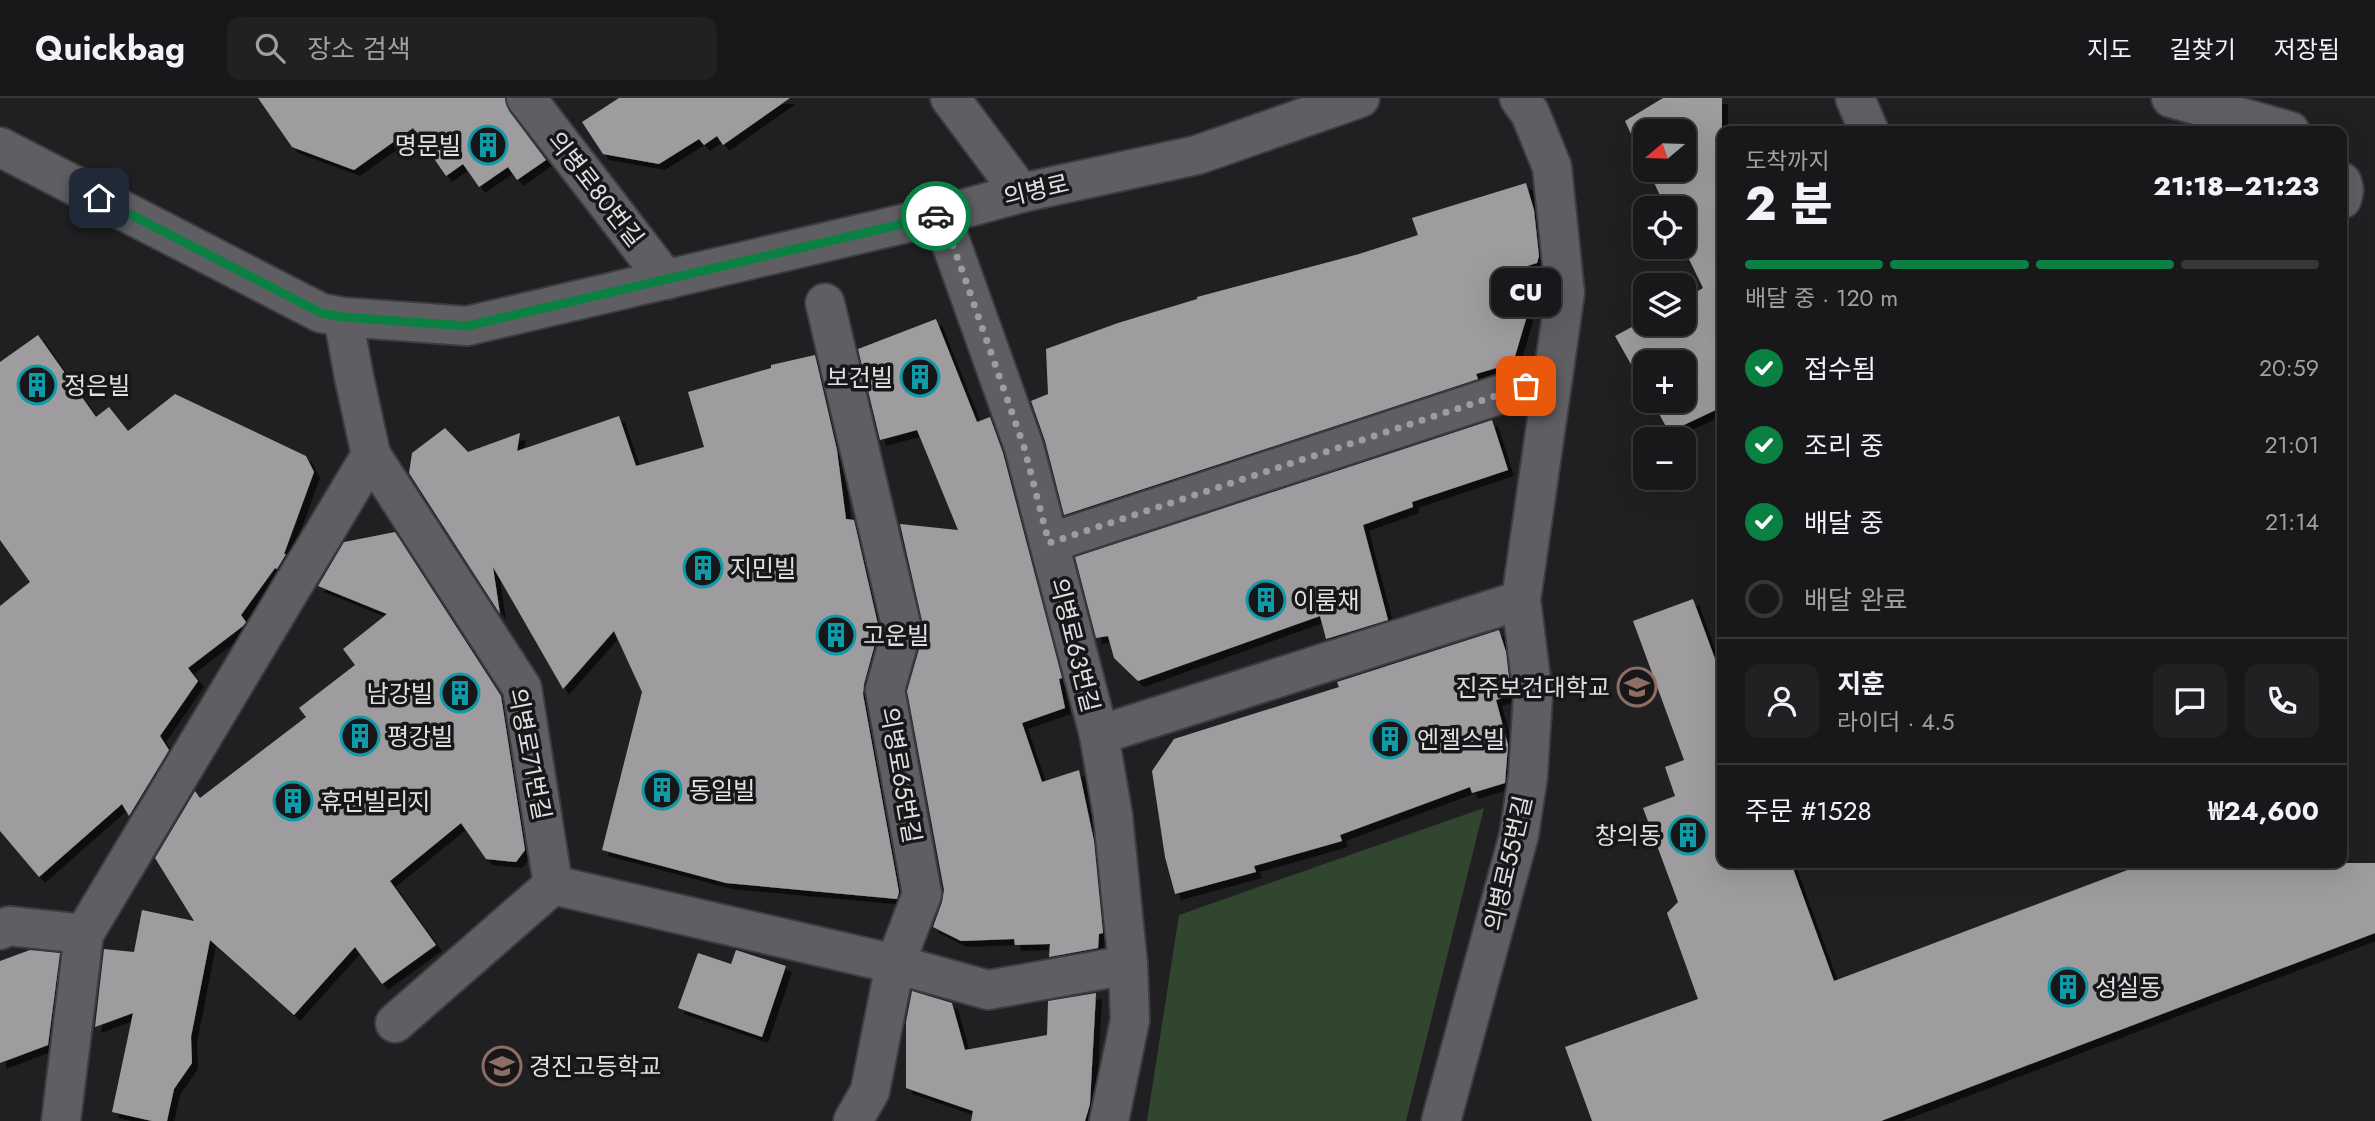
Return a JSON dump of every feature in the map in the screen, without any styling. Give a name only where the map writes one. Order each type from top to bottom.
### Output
[{"type":"street","name":"의병로80번길","points":[[526,98],[666,280]]},
{"type":"street","points":[[950,98],[1021,193]]},
{"type":"street","name":"의병로","points":[[0,148],[321,313],[467,326],[941,215],[1021,193],[1198,155],[1360,98]]},
{"type":"street","name":"의병로55번길","points":[[1441,1121],[1518,835],[1528,776],[1533,695],[1521,600],[1565,293],[1552,167],[1530,113],[1519,98]]},
{"type":"street","points":[[1855,98],[1867,126]]},
{"type":"street","points":[[2171,98],[2272,126]]},
{"type":"street","name":"의병로63번길","points":[[941,215],[1024,447],[1099,735],[1113,816],[1128,965],[1130,1020],[1109,1121]]},
{"type":"street","name":"의병로65번길","points":[[825,303],[902,629],[885,690],[922,894],[895,964],[870,1091],[853,1121]]},
{"type":"street","name":"의병로71번길","points":[[343,317],[371,455],[522,688],[553,885]]},
{"type":"street","points":[[1049,543],[1553,377]]},
{"type":"street","points":[[61,1121],[84,934],[371,455]]},
{"type":"street","points":[[1099,735],[1521,600]]},
{"type":"street","points":[[395,1023],[553,885],[895,964],[988,990],[1128,965]]},
{"type":"street","points":[[3,924],[84,934]]},
{"type":"green space","points":[[1484,808],[1406,1121],[1147,1121],[1179,915]]},
{"type":"building","points":[[258,98],[505,98],[509,111],[546,160],[517,180],[508,167],[479,187],[463,164],[446,176],[413,128],[354,170],[292,147]]},
{"type":"building","points":[[619,98],[790,98],[723,145],[717,136],[704,145],[699,139],[659,164],[603,154],[582,122]]},
{"type":"building","points":[[1663,98],[1722,98],[1722,126],[1717,126],[1717,409],[1680,427],[1666,427],[1659,413],[1696,413],[1696,350],[1633,350],[1633,368],[1615,336],[1633,326],[1633,336],[1696,336],[1696,292],[1703,288],[1689,259],[1696,259],[1696,196],[1660,196],[1654,182],[1696,182],[1696,119],[1633,119],[1633,138],[1625,121]]},
{"type":"building","points":[[1526,183],[1534,210],[1539,256],[1537,263],[1514,270],[1527,316],[1513,363],[1476,374],[1478,379],[1064,515],[1045,441],[1031,401],[1048,394],[1046,349],[1197,297],[1359,254],[1418,235],[1412,218]]},
{"type":"building","points":[[936,319],[977,422],[990,417],[1003,453],[1062,678],[1059,679],[1065,708],[1022,723],[1042,782],[1079,770],[1094,841],[1103,933],[1099,934],[1098,948],[1049,957],[1050,944],[1015,945],[1014,939],[961,941],[933,927],[944,890],[907,691],[923,635],[923,625],[900,524],[958,530],[917,430],[880,440],[858,349]]},
{"type":"building","points":[[38,335],[96,417],[109,407],[128,431],[175,394],[306,456],[314,472],[286,554],[241,615],[246,622],[188,668],[198,681],[160,736],[169,750],[129,816],[122,804],[39,877],[0,831],[0,606],[30,582],[0,540],[0,362]]},
{"type":"building","points":[[815,355],[837,450],[846,519],[854,520],[879,629],[863,694],[899,892],[897,899],[726,883],[602,850],[642,692],[614,631],[563,689],[493,567],[500,614],[409,473],[412,453],[445,428],[468,452],[520,433],[517,451],[619,416],[636,466],[704,447],[688,392],[771,368],[771,365]]},
{"type":"building","points":[[1492,420],[1508,470],[1412,502],[1413,507],[1363,525],[1388,620],[1326,639],[1320,616],[1138,681],[1114,658],[1108,636],[1096,638],[1075,557]]},
{"type":"building","points":[[395,532],[501,696],[525,850],[516,862],[486,859],[461,823],[390,881],[436,945],[382,984],[355,947],[294,1015],[210,940],[191,1037],[192,1063],[174,1089],[167,1121],[152,1121],[112,1112],[133,1013],[95,1027],[104,949],[134,952],[142,910],[194,921],[155,858],[195,791],[200,798],[306,717],[299,708],[355,665],[343,649],[387,614],[318,586],[344,542]]},
{"type":"building","points":[[1693,599],[1717,664],[1717,868],[1793,868],[1834,981],[2133,868],[2347,868],[2347,863],[2375,863],[2375,933],[1881,1121],[1592,1121],[1565,1047],[1698,999],[1667,913],[1678,902],[1643,808],[1675,796],[1665,767],[1684,760],[1633,621]]},
{"type":"building","points":[[1499,630],[1506,652],[1511,695],[1496,700],[1508,745],[1505,783],[1472,793],[1470,787],[1340,835],[1342,841],[1254,866],[1256,872],[1175,894],[1165,857],[1152,771],[1174,739],[1339,687],[1337,682]]},
{"type":"building","points":[[30,950],[60,953],[48,1045],[0,1063],[0,961]]},
{"type":"building","points":[[736,950],[786,966],[762,1037],[678,1008],[698,953],[731,964]]},
{"type":"building","points":[[912,991],[952,1003],[965,1050],[1047,1035],[1048,1001],[1096,993],[1090,1104],[1085,1121],[971,1121],[973,1111],[906,1088],[906,1022]]},
{"type":"way so far","points":[[936,216],[941,215],[962,270],[1024,447],[1049,543],[1526,386]]},
{"type":"place","name":"명문빌","points":[[488,145]]},
{"type":"place","name":"보건빌","points":[[920,377]]},
{"type":"place","name":"정은빌","points":[[37,385]]},
{"type":"place","name":"CU","points":[[1526,386]]},
{"type":"place","name":"지민빌","points":[[703,568]]},
{"type":"place","name":"이룸채","points":[[1266,600]]},
{"type":"place","name":"고운빌","points":[[836,635]]},
{"type":"place","name":"진주보건대학교","points":[[1637,687]]},
{"type":"place","name":"남강빌","points":[[460,693]]},
{"type":"place","name":"평강빌","points":[[360,736]]},
{"type":"place","name":"엔젤스빌","points":[[1390,739]]},
{"type":"place","name":"동일빌","points":[[662,790]]},
{"type":"place","name":"휴먼빌리지","points":[[293,801]]},
{"type":"place","name":"창의동","points":[[1688,835]]},
{"type":"place","name":"성실동","points":[[2068,987]]},
{"type":"place","name":"경진고등학교","points":[[502,1066]]},
{"type":"route","points":[[99,198],[321,313],[467,326],[936,216]]}]
